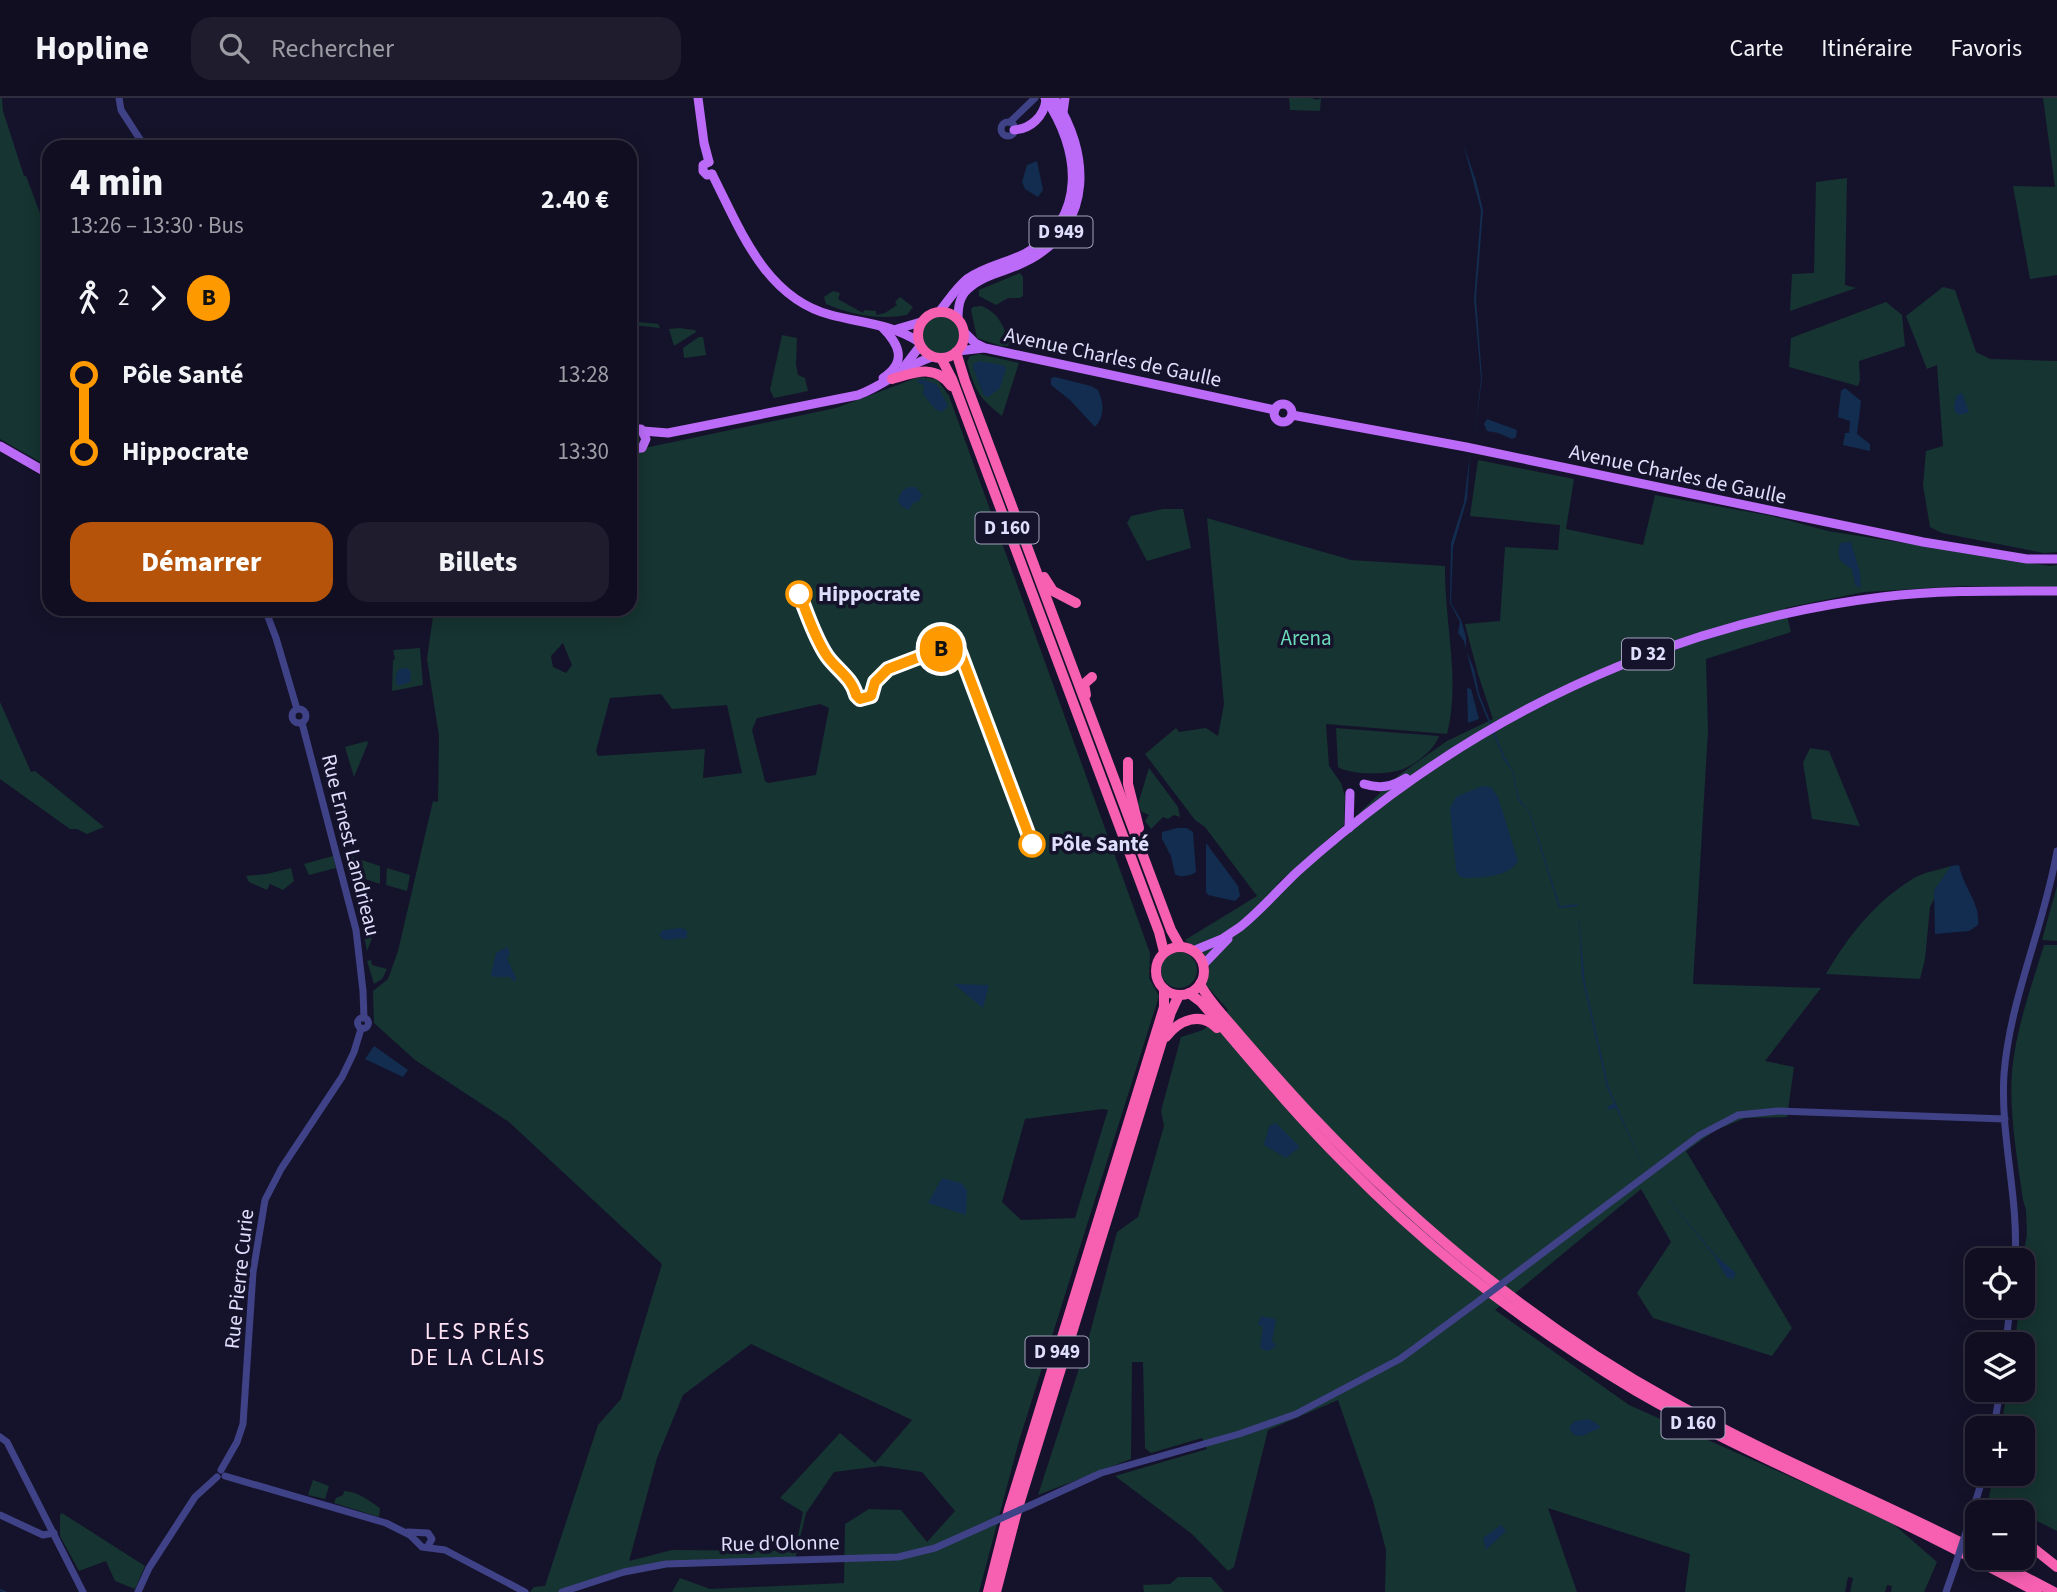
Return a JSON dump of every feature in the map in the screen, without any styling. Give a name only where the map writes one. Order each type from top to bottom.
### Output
[{"type":"highway","points":[[949,313],[958,319],[964,332],[963,342],[957,352],[937,358],[919,344],[921,322],[929,315],[949,313]]},
{"type":"highway","name":"D 160","points":[[957,352],[965,381],[1090,715],[1173,936],[1180,946]]},
{"type":"highway","name":"D 160","points":[[937,358],[950,373],[1159,932],[1164,952]]},
{"type":"highway","name":"D 160","points":[[894,378],[919,370],[930,371],[945,378],[958,397]]},
{"type":"highway","points":[[1015,512],[1049,586],[1062,597],[1076,603]]},
{"type":"highway","points":[[1090,715],[1084,684],[1092,677]]},
{"type":"highway","points":[[1128,761],[1129,793],[1159,898]]},
{"type":"highway","points":[[1180,946],[1194,951],[1203,965],[1200,984],[1184,994],[1164,989],[1156,970],[1157,962],[1164,952],[1180,946]]},
{"type":"highway","name":"D 160","points":[[1200,984],[1280,1082],[1366,1172],[1442,1242],[1533,1314],[1674,1404],[1965,1545]]},
{"type":"highway","name":"D 949","points":[[988,1592],[1009,1509],[1163,1012],[1164,989]]},
{"type":"highway","name":"D 160","points":[[1184,994],[1201,1002],[1303,1119],[1383,1201],[1477,1282],[1563,1345],[1699,1426],[1903,1523],[2037,1592]]},
{"type":"highway","name":"D 949","points":[[996,1592],[1017,1511],[1173,1005],[1184,994]]},
{"type":"highway","points":[[1161,1045],[1175,1026],[1188,1020],[1200,1019],[1213,1023],[1245,1054]]},
{"type":"highway","points":[[2035,1550],[2057,1567]]},
{"type":"highway","points":[[2012,1570],[2054,1592]]},
{"type":"main road","points":[[698,98],[704,143],[709,162],[716,167],[712,174],[763,267],[784,290],[811,307],[826,314],[897,329],[919,344],[915,355],[894,378]]},
{"type":"main road","points":[[1042,115],[1060,115],[1065,98]]},
{"type":"main road","points":[[1012,126],[1024,128],[1042,115],[1048,99]]},
{"type":"main road","name":"D 949","points":[[958,319],[962,296],[970,288],[985,278],[1023,264],[1041,253],[1056,239],[1068,222],[1079,193],[1081,173],[1076,141],[1048,99]]},
{"type":"main road","name":"D 949","points":[[939,312],[966,280],[1028,252],[1056,226],[1069,201],[1073,173],[1069,144],[1060,115]]},
{"type":"main road","points":[[897,329],[921,322]]},
{"type":"main road","points":[[858,395],[888,374],[897,363],[897,346],[881,326]]},
{"type":"main road","points":[[964,332],[985,348]]},
{"type":"main road","points":[[957,352],[985,348]]},
{"type":"main road","name":"Avenue Charles de Gaulle","points":[[985,348],[1275,410],[1280,405],[1285,405],[1290,407],[1292,415],[1466,447],[1923,542],[2027,559],[2057,559]]},
{"type":"main road","points":[[637,450],[668,433],[858,395],[937,358]]},
{"type":"main road","points":[[637,428],[668,433]]},
{"type":"main road","points":[[643,431],[646,443]]},
{"type":"main road","points":[[0,446],[42,470]]},
{"type":"main road","name":"D 32","points":[[1203,965],[1240,927],[1349,828],[1441,760],[1558,692],[1630,660],[1723,628],[1808,609],[1890,596],[1978,590],[2055,592]]},
{"type":"main road","points":[[1364,784],[1376,788],[1392,785],[1421,767],[1441,760]]},
{"type":"main road","points":[[1349,793],[1349,828]]},
{"type":"main road","name":"D 32","points":[[1194,951],[1222,939],[1240,927]]},
{"type":"street","points":[[119,98],[121,110],[140,140]]},
{"type":"street","points":[[1012,126],[1035,98]]},
{"type":"street","name":"Rue Ernest Landrieau","points":[[268,616],[297,709],[306,713],[306,720],[302,723],[356,930],[364,1018],[369,1024],[366,1028],[361,1028]]},
{"type":"street","points":[[2015,1248],[2004,1072],[2011,1026],[2052,881],[2057,852]]},
{"type":"street","name":"Rue Pierre Curie","points":[[221,1474],[243,1424],[258,1233],[265,1200],[272,1183],[342,1077],[352,1059],[361,1028]]},
{"type":"street","name":"Rue d'Olonne","points":[[562,1592],[624,1572],[666,1564],[898,1558],[935,1548],[1101,1473],[1239,1434],[1296,1414],[1400,1359],[1700,1135],[1738,1115],[1779,1111],[2005,1119]]},
{"type":"street","points":[[0,1437],[7,1442],[83,1592]]},
{"type":"street","points":[[138,1592],[149,1568],[196,1495],[221,1474],[419,1536],[428,1533],[430,1542],[525,1592]]},
{"type":"street","points":[[0,1515],[43,1535],[54,1533]]},
{"type":"street","points":[[1946,1592],[1965,1535]]},
{"type":"street","points":[[419,1536],[422,1547],[430,1542]]},
{"type":"green space","points":[[2,98],[3,111],[24,176],[42,218],[42,463],[0,439]]},
{"type":"green space","points":[[1289,98],[1321,98],[1320,111],[1290,110]]},
{"type":"green space","points":[[2043,98],[2057,98],[2057,275],[2030,279],[2013,186],[2055,187]]},
{"type":"green space","points":[[1847,178],[1845,285],[1856,288],[1790,311],[1792,274],[1814,273],[1816,182]]},
{"type":"green space","points":[[1020,273],[1023,277],[1023,296],[1020,298],[1008,298],[996,305],[979,296],[979,290]]},
{"type":"green space","points":[[1943,287],[1955,290],[1976,352],[1990,359],[2057,361],[2057,552],[2044,553],[1942,533],[1930,527],[1923,485],[1926,451],[1943,446],[1937,365],[1927,369],[1906,316]]},
{"type":"green space","points":[[833,291],[840,293],[838,299],[863,313],[864,310],[876,311],[876,315],[885,313],[897,305],[895,302],[900,297],[913,307],[907,315],[876,317],[856,314],[826,304],[824,297]]},
{"type":"green space","points":[[1886,302],[1902,315],[1905,346],[1859,361],[1858,386],[1789,367],[1791,338]]},
{"type":"green space","points":[[981,306],[1000,320],[1008,346],[977,338],[971,310]]},
{"type":"green space","points":[[941,315],[955,321],[961,335],[955,349],[941,355],[927,349],[921,335],[927,321]]},
{"type":"green space","points":[[637,318],[639,322],[658,324],[660,328],[637,325]]},
{"type":"green space","points":[[669,329],[696,332],[674,346]]},
{"type":"green space","points":[[782,335],[797,338],[798,375],[805,378],[808,391],[774,398],[770,390]]},
{"type":"green space","points":[[703,337],[706,355],[684,358],[683,348]]},
{"type":"green space","points":[[979,354],[1019,363],[1002,416],[983,399],[973,380],[967,362],[970,356]]},
{"type":"green space","points":[[919,377],[937,379],[949,396],[1150,953],[1149,978],[1159,996],[1019,1441],[979,1592],[672,1592],[680,1578],[710,1589],[844,1583],[845,1524],[869,1509],[901,1510],[927,1542],[955,1511],[922,1472],[881,1466],[834,1472],[806,1513],[794,1563],[630,1568],[567,1592],[530,1592],[534,1587],[545,1586],[598,1425],[621,1399],[662,1264],[509,1122],[415,1060],[374,1023],[373,991],[388,979],[398,951],[433,801],[438,802],[439,736],[427,659],[433,616],[637,616],[637,450],[836,408]],"holes":[[[563,643],[572,665],[566,673],[553,667],[551,656]],[[661,694],[672,709],[727,705],[742,773],[703,778],[705,749],[598,756],[596,751],[610,698]],[[820,704],[829,708],[816,775],[768,783],[765,781],[752,730],[757,718]],[[1108,1110],[1075,1218],[1021,1220],[1002,1202],[1025,1119]],[[751,1344],[912,1420],[875,1463],[840,1433],[780,1498],[803,1512],[795,1551],[672,1550],[629,1561],[657,1458],[683,1395]]]},
{"type":"green space","name":"Arena","points":[[1478,460],[1574,479],[1566,529],[1643,545],[1655,495],[1772,516],[1828,531],[2057,565],[2057,587],[1961,586],[1864,592],[1785,608],[1791,632],[1706,659],[1708,731],[1693,984],[1821,988],[1765,1061],[1794,1067],[1787,1117],[1745,1118],[1716,1130],[1686,1151],[1792,1328],[1772,1356],[1653,1318],[1637,1293],[1671,1242],[1641,1189],[1495,1310],[1629,1405],[1890,1521],[1937,1562],[1924,1592],[1891,1592],[1892,1586],[1887,1585],[1885,1592],[1850,1592],[1853,1578],[1848,1577],[1845,1592],[1685,1592],[1690,1554],[1548,1508],[1577,1592],[1385,1592],[1386,1550],[1373,1501],[1338,1400],[1268,1430],[1234,1567],[1228,1571],[1192,1534],[1115,1476],[1207,1449],[1202,1438],[1151,1453],[1145,1448],[1143,1362],[1132,1362],[1131,1459],[1038,1495],[1087,1344],[1117,1232],[1138,1217],[1164,1126],[1161,1111],[1181,1037],[1203,1030],[1228,1010],[1206,985],[1210,962],[1185,940],[1257,896],[1145,754],[1176,728],[1179,732],[1206,728],[1218,736],[1224,704],[1207,518],[1351,560],[1445,566],[1452,671],[1451,713],[1447,734],[1326,724],[1329,766],[1341,783],[1345,796],[1344,825],[1276,885],[1295,874],[1399,775],[1447,741],[1493,719],[1465,624],[1500,621],[1505,547],[1558,550],[1560,525],[1470,516]]},
{"type":"green space","points":[[1163,509],[1183,509],[1191,548],[1147,561],[1127,523],[1131,516]]},
{"type":"green space","points":[[420,648],[423,685],[392,691],[395,659],[393,650]]},
{"type":"green space","points":[[0,702],[31,772],[35,771],[104,827],[87,834],[70,829],[0,779]]},
{"type":"green space","points":[[1336,728],[1439,736],[1429,751],[1408,767],[1389,772],[1360,773],[1338,767]]},
{"type":"green space","points":[[367,741],[368,743],[354,777],[345,747]]},
{"type":"green space","points":[[1810,748],[1829,751],[1860,826],[1812,819],[1803,763]]},
{"type":"green space","points":[[1149,768],[1178,807],[1180,817],[1163,817],[1151,829],[1145,821],[1149,815],[1142,812],[1138,804]]},
{"type":"green space","points":[[346,855],[380,866],[380,884],[351,874]]},
{"type":"green space","points":[[333,856],[336,868],[309,875],[304,864]]},
{"type":"green space","points":[[1951,866],[1930,907],[1925,959],[1920,979],[1826,974],[1853,933],[1887,897],[1918,876]]},
{"type":"green space","points":[[291,868],[294,881],[283,890],[270,884],[267,890],[249,882],[246,876],[267,874]]},
{"type":"green space","points":[[387,868],[410,875],[407,891],[386,885]]},
{"type":"green space","points":[[2057,886],[2057,941],[2042,940]]},
{"type":"green space","points":[[359,908],[369,912],[367,933],[372,938],[367,951]]},
{"type":"green space","points":[[2044,945],[2057,945],[2057,1531],[2035,1520],[2035,1500],[1989,1498],[1991,1486],[2035,1486],[2035,1416],[2003,1416],[2005,1402],[2035,1402],[2035,1332],[2016,1332],[2018,1318],[2035,1318],[2035,1248],[2024,1248],[2026,1210],[2016,1152],[2011,1087],[2021,1023]]},
{"type":"green space","points":[[1179,952],[1192,957],[1197,970],[1192,983],[1179,988],[1166,983],[1161,970],[1166,957]]},
{"type":"green space","points":[[371,960],[372,965],[387,969],[382,979],[374,984],[367,961]]},
{"type":"green space","points":[[313,1480],[329,1486],[325,1499],[308,1495]]},
{"type":"green space","points":[[344,1491],[359,1495],[380,1508],[379,1517],[334,1503]]},
{"type":"green space","points":[[62,1513],[145,1566],[135,1589],[115,1581],[106,1561],[79,1571],[60,1536]]},
{"type":"green space","points":[[1178,1577],[1211,1577],[1224,1592],[1144,1592],[1143,1585],[1170,1584]]},
{"type":"water","points":[[1463,143],[1483,210],[1476,299],[1482,378],[1474,439],[1481,379],[1474,300],[1481,210]]},
{"type":"water","points":[[1037,161],[1043,190],[1038,197],[1025,189],[1022,182],[1027,165]]},
{"type":"water","points":[[979,361],[1003,365],[1006,368],[1000,388],[988,397],[984,396],[973,368],[973,364]]},
{"type":"water","points":[[1051,378],[1098,390],[1102,409],[1101,418],[1095,427],[1070,400],[1051,385]]},
{"type":"water","points":[[917,380],[937,384],[948,406],[942,412],[935,409],[923,394],[924,385]]},
{"type":"water","points":[[1845,388],[1861,401],[1857,434],[1870,444],[1870,451],[1843,445],[1845,433],[1849,433],[1850,421],[1838,417],[1841,391]]},
{"type":"water","points":[[1962,393],[1969,412],[1959,415],[1955,412],[1954,405],[1957,395]]},
{"type":"water","points":[[1487,419],[1517,430],[1516,437],[1512,439],[1487,431],[1484,424]]},
{"type":"water","points":[[1470,454],[1467,499],[1453,547],[1451,603],[1461,620],[1466,649],[1458,633],[1460,622],[1450,603],[1451,543],[1464,502]]},
{"type":"water","points":[[908,487],[916,487],[922,495],[909,510],[901,506],[898,500],[902,491]]},
{"type":"water","points":[[1851,542],[1860,573],[1861,588],[1855,585],[1852,569],[1841,561],[1839,556],[1840,543]]},
{"type":"water","points":[[1467,652],[1479,694],[1513,771],[1519,799],[1530,812],[1560,906],[1578,906],[1559,908],[1529,812],[1518,800],[1512,771],[1504,760],[1478,696]]},
{"type":"water","points":[[407,668],[411,672],[410,682],[398,686],[396,678],[399,669]]},
{"type":"water","points":[[1467,688],[1471,689],[1479,719],[1468,723]]},
{"type":"water","points":[[1482,786],[1491,787],[1498,797],[1518,861],[1501,873],[1464,878],[1459,876],[1456,870],[1450,808],[1456,797]]},
{"type":"water","points":[[1187,828],[1193,832],[1196,872],[1188,875],[1175,874],[1171,856],[1162,839],[1162,832]]},
{"type":"water","points":[[1206,843],[1238,886],[1240,896],[1235,901],[1208,895],[1206,892]]},
{"type":"water","points":[[1959,865],[1977,910],[1978,925],[1969,931],[1935,934],[1934,890],[1951,866]]},
{"type":"water","points":[[1578,910],[1585,983],[1609,1088],[1646,1173],[1616,1108],[1607,1110],[1614,1103],[1607,1088],[1582,977]]},
{"type":"water","points":[[682,928],[687,931],[687,938],[665,940],[659,936],[662,930]]},
{"type":"water","points":[[507,947],[510,953],[507,958],[516,978],[515,982],[510,977],[493,977],[491,974],[496,953]]},
{"type":"water","points":[[954,984],[989,985],[983,1008]]},
{"type":"water","points":[[374,1046],[408,1070],[403,1077],[365,1059]]},
{"type":"water","points":[[1276,1123],[1300,1147],[1286,1158],[1264,1145],[1269,1126]]},
{"type":"water","points":[[942,1178],[961,1183],[967,1190],[966,1215],[928,1203]]},
{"type":"water","points":[[1651,1178],[1717,1257],[1734,1271],[1736,1274],[1733,1279],[1727,1278],[1716,1258]]},
{"type":"water","points":[[1261,1316],[1276,1319],[1272,1342],[1276,1344],[1267,1351],[1260,1348],[1263,1327],[1258,1324]]},
{"type":"water","points":[[1589,1419],[1600,1428],[1582,1436],[1574,1435],[1570,1430],[1575,1421]]},
{"type":"water","points":[[1501,1525],[1506,1531],[1486,1550],[1483,1538]]},
{"type":"waterway","points":[[0,1590],[5,1592]]},
{"type":"bus line","name":"B","points":[[799,594],[827,656],[846,674],[860,699],[871,696],[875,682],[888,669],[940,649],[960,652],[1032,844]]},
{"type":"place","name":"Hippocrate","points":[[799,594]]},
{"type":"place","name":"Pôle Santé","points":[[1032,844]]},
{"type":"district","name":"LES PRÉS DE LA CLAIS","points":[[478,1344]]}]
